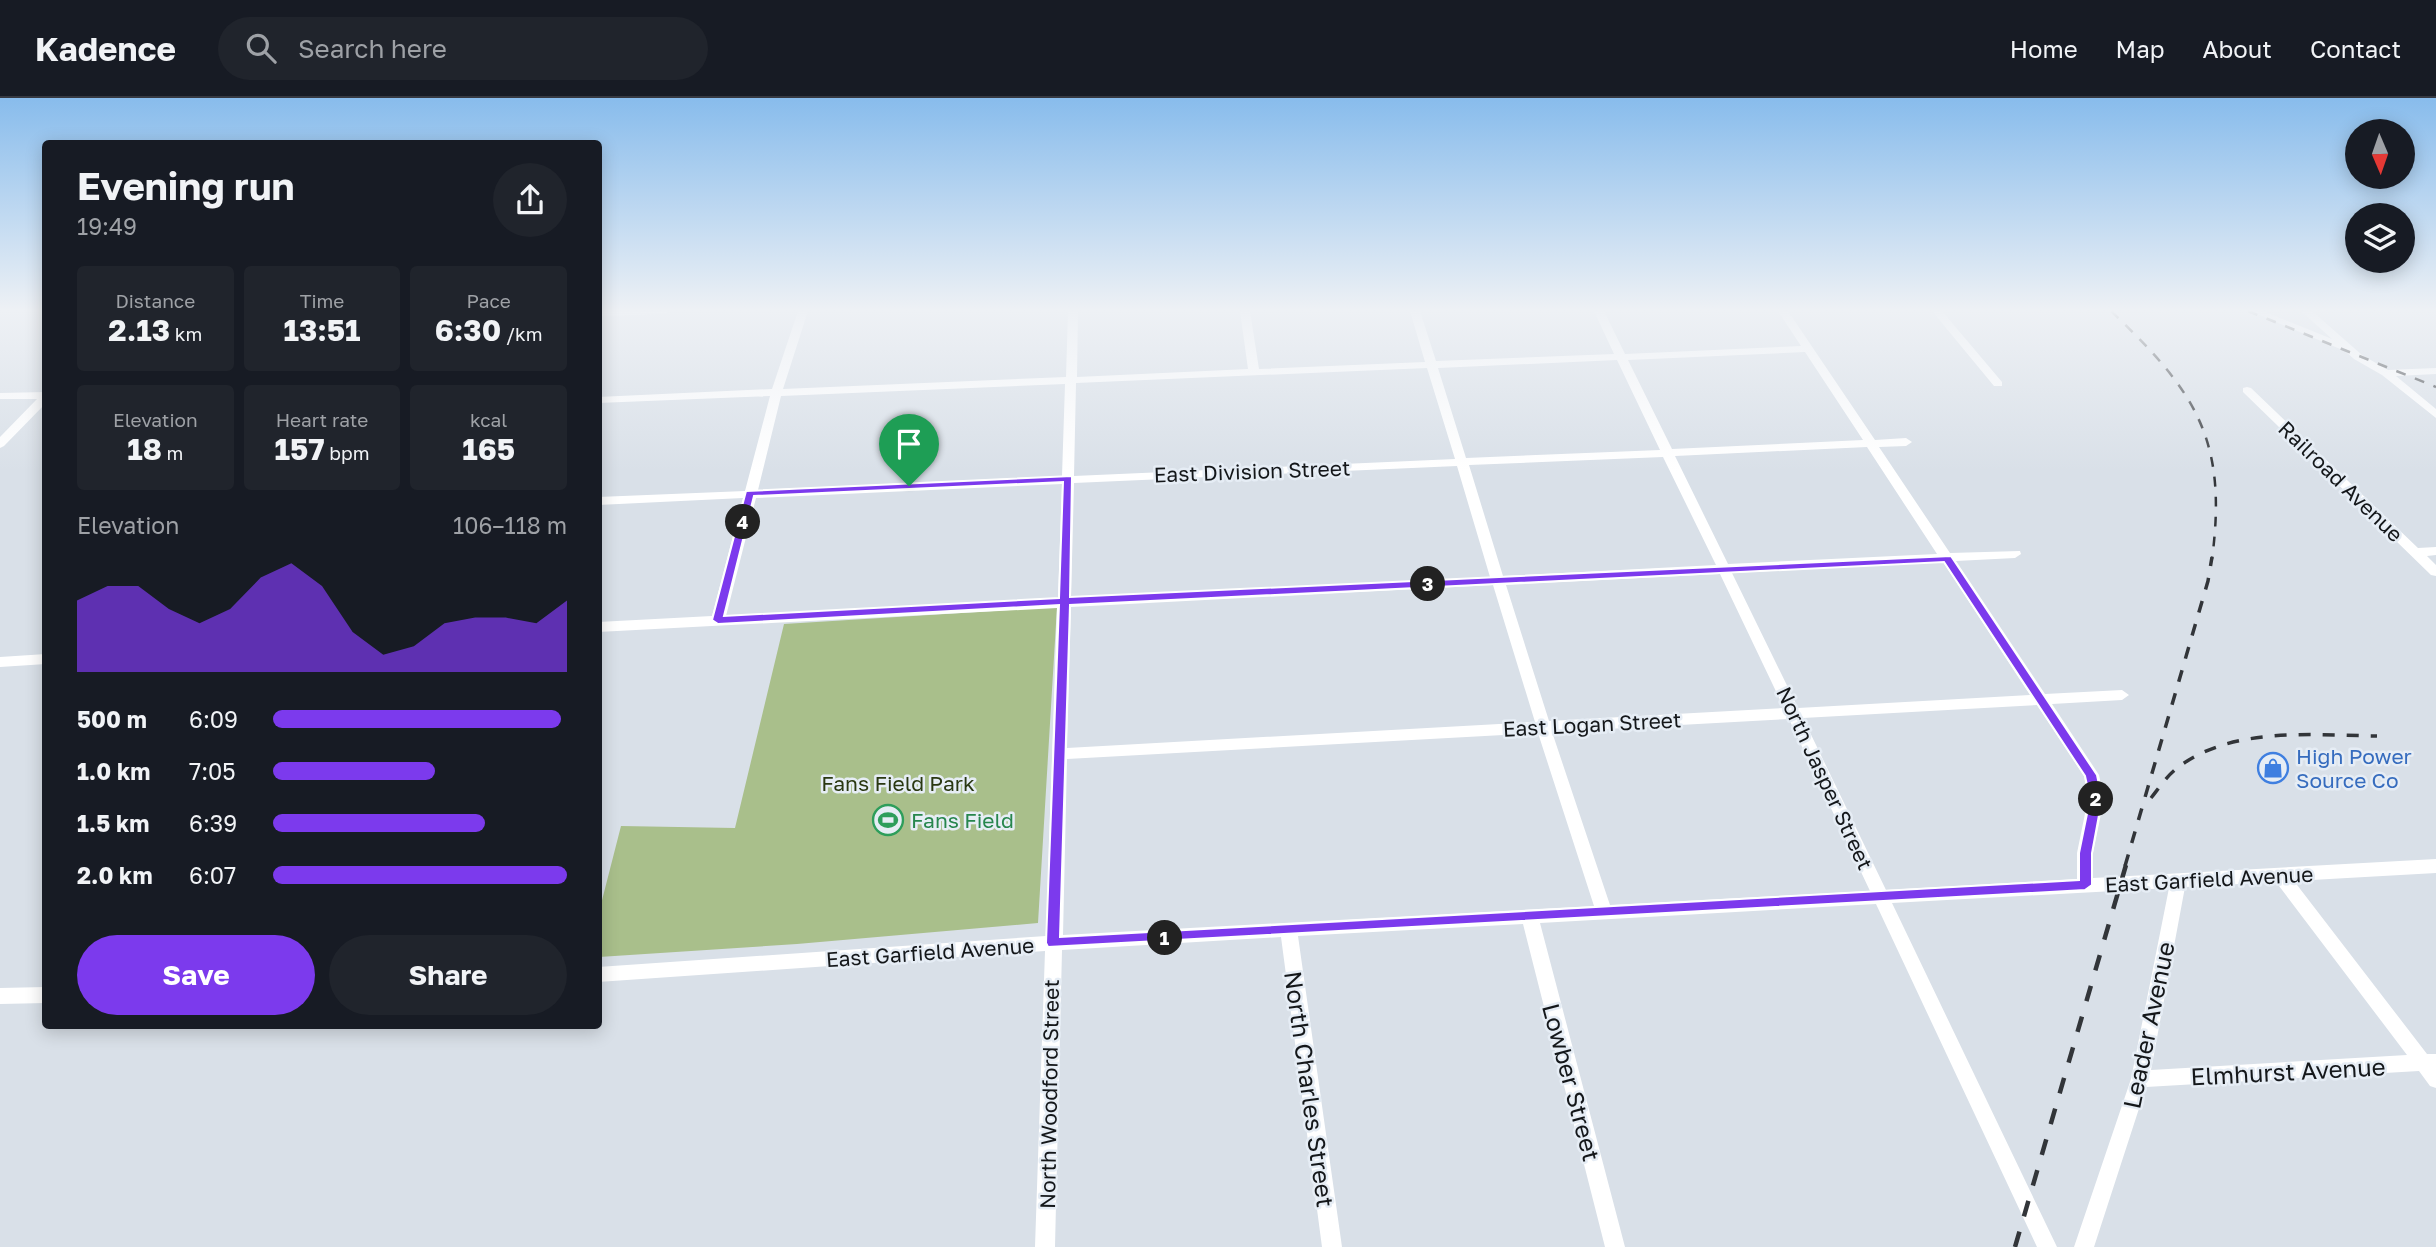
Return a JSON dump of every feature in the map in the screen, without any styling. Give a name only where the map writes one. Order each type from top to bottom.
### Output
[{"type":"street","points":[[718,620],[786,365]]},
{"type":"street","name":"North Woodford Street","points":[[1045,1247],[1071,365]]},
{"type":"street","points":[[1253,365],[1254,372]]},
{"type":"street","points":[[602,400],[1419,365]]},
{"type":"street","points":[[1433,365],[1543,726],[1604,912]]},
{"type":"street","name":"North Jasper Street","points":[[1625,365],[2047,1247]]},
{"type":"street","points":[[1819,365],[2091,775],[2096,799],[2085,853],[2085,885]]},
{"type":"street","points":[[1982,365],[1998,384]]},
{"type":"street","points":[[2373,365],[2436,415]]},
{"type":"street","points":[[2386,373],[2436,372]]},
{"type":"street","name":"Railroad Avenue","points":[[2247,390],[2436,572]]},
{"type":"street","points":[[0,396],[42,396]]},
{"type":"street","points":[[0,444],[42,400]]},
{"type":"street","name":"East Division Street","points":[[602,501],[1906,442]]},
{"type":"street","points":[[2415,552],[2436,551]]},
{"type":"street","points":[[602,627],[2015,554]]},
{"type":"street","points":[[0,662],[42,659]]},
{"type":"street","name":"East Logan Street","points":[[1061,754],[2122,695]]},
{"type":"street","name":"East Garfield Avenue","points":[[602,975],[1053,943],[1289,932],[2436,866]]},
{"type":"street","points":[[2281,876],[2430,1063],[2436,1080]]},
{"type":"street","name":"Leader Avenue","points":[[2084,1247],[2140,1079],[2178,881]]},
{"type":"street","name":"Lowber Street","points":[[1530,917],[1615,1247]]},
{"type":"street","name":"North Charles Street","points":[[1289,932],[1332,1247]]},
{"type":"street","points":[[0,996],[42,995]]},
{"type":"street","name":"Elmhurst Avenue","points":[[2140,1079],[2430,1063]]},
{"type":"green space","name":"Fans Field Park","points":[[1057,607],[1038,923],[797,944],[602,957],[602,900],[621,826],[735,828],[784,624]]},
{"type":"railway","points":[[2162,365],[2184,393],[2199,420],[2209,449],[2215,481],[2216,517],[2212,559]]},
{"type":"railway","points":[[2381,365],[2436,387]]},
{"type":"railway","points":[[2125,866],[2208,581],[2212,557]]},
{"type":"railway","points":[[2151,798],[2176,769],[2197,755],[2246,739],[2299,735],[2377,736]]},
{"type":"railway","points":[[2015,1247],[2126,865]]},
{"type":"place","name":"High Power Source Co","points":[[2273,768]]},
{"type":"place","name":"Fans Field","points":[[888,820]]},
{"type":"route","points":[[909,486],[750,493],[718,620],[1065,601],[1947,559],[2091,775],[2096,799],[2085,853],[2085,885],[1289,932],[1053,943],[1061,754],[1065,601],[1068,479],[909,486]]}]
